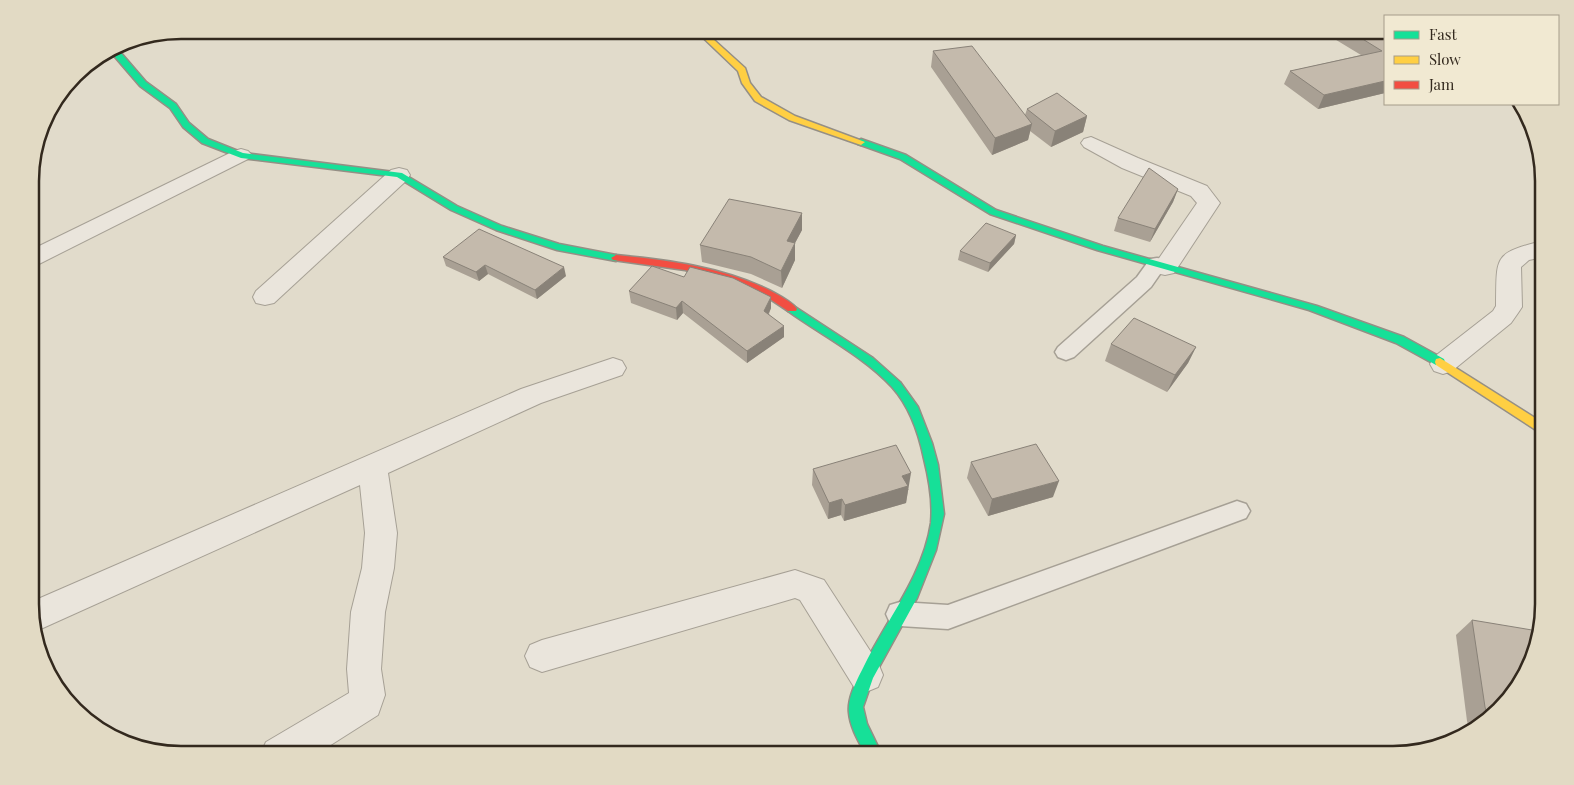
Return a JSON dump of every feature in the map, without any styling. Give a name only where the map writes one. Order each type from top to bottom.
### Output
[{"type":"street","points":[[709,39],[742,70],[746,83],[758,99],[792,118],[902,157],[993,212],[1100,248],[1322,311],[1400,340],[1443,364],[1535,423]]},
{"type":"street","points":[[117,54],[143,84],[173,106],[186,125],[205,141],[241,155],[399,176],[420,185],[460,211],[514,233],[604,257],[670,264],[742,282],[780,298],[810,323],[869,360],[888,377],[909,400],[929,449],[934,478],[937,522],[925,563],[912,596],[866,674],[856,712],[868,746]]},
{"type":"street","points":[[1091,143],[1130,163],[1199,191],[1209,203],[1161,265]]},
{"type":"street","points":[[39,255],[241,155]]},
{"type":"street","points":[[265,296],[399,176]]},
{"type":"street","points":[[1443,364],[1502,317],[1508,307],[1509,268],[1513,259],[1521,254],[1535,251]]},
{"type":"street","points":[[40,614],[531,396],[613,368]]},
{"type":"street","points":[[295,746],[366,703],[364,668],[368,612],[378,568],[381,533],[372,466]]},
{"type":"street","points":[[542,656],[795,584],[812,590],[866,674]]},
{"type":"lane","points":[[1066,352],[1161,265]]},
{"type":"lane","points":[[900,614],[948,617],[1237,511]]},
{"type":"building","points":[[1363,39],[1384,39],[1384,81],[1324,95],[1290,71],[1382,51]]},
{"type":"building","points":[[972,46],[1032,124],[995,138],[933,51]]},
{"type":"building","points":[[1057,93],[1087,116],[1055,131],[1027,109]]},
{"type":"building","points":[[1149,168],[1178,189],[1155,229],[1118,218]]},
{"type":"building","points":[[729,199],[802,213],[787,241],[795,243],[781,271],[751,257],[700,245]]},
{"type":"building","points":[[986,223],[1016,235],[990,263],[960,251]]},
{"type":"building","points":[[479,229],[564,267],[535,290],[485,265],[476,272],[443,257]]},
{"type":"building","points":[[652,266],[684,277],[690,267],[733,278],[771,297],[764,311],[784,326],[747,351],[682,301],[676,308],[629,291]]},
{"type":"building","points":[[1134,318],[1196,347],[1175,375],[1111,344]]},
{"type":"building","points":[[1036,444],[1059,481],[992,499],[971,462]]},
{"type":"building","points":[[896,445],[911,473],[902,476],[908,486],[845,505],[842,499],[829,503],[813,469]]},
{"type":"building","points":[[1472,620],[1532,630],[1528,650],[1521,667],[1500,698],[1486,712]]},
{"type":"traffic: fast","points":[[117,54],[143,84],[173,106],[186,125],[205,141],[241,155],[399,175],[454,208],[499,228],[557,247],[616,258]]},
{"type":"traffic: fast","points":[[861,142],[903,157],[993,212],[1100,248],[1313,308],[1400,340],[1440,362]]},
{"type":"traffic: fast","points":[[792,309],[869,360],[896,385],[908,399],[915,412],[932,465],[938,514],[930,550],[912,594],[875,659],[856,707],[857,719],[870,746]]},
{"type":"traffic: slow","points":[[709,39],[742,70],[746,83],[758,99],[792,118],[861,142]]},
{"type":"traffic: slow","points":[[1440,362],[1535,424]]},
{"type":"traffic: jam","points":[[616,258],[685,267],[731,278],[773,296],[792,309]]}]
